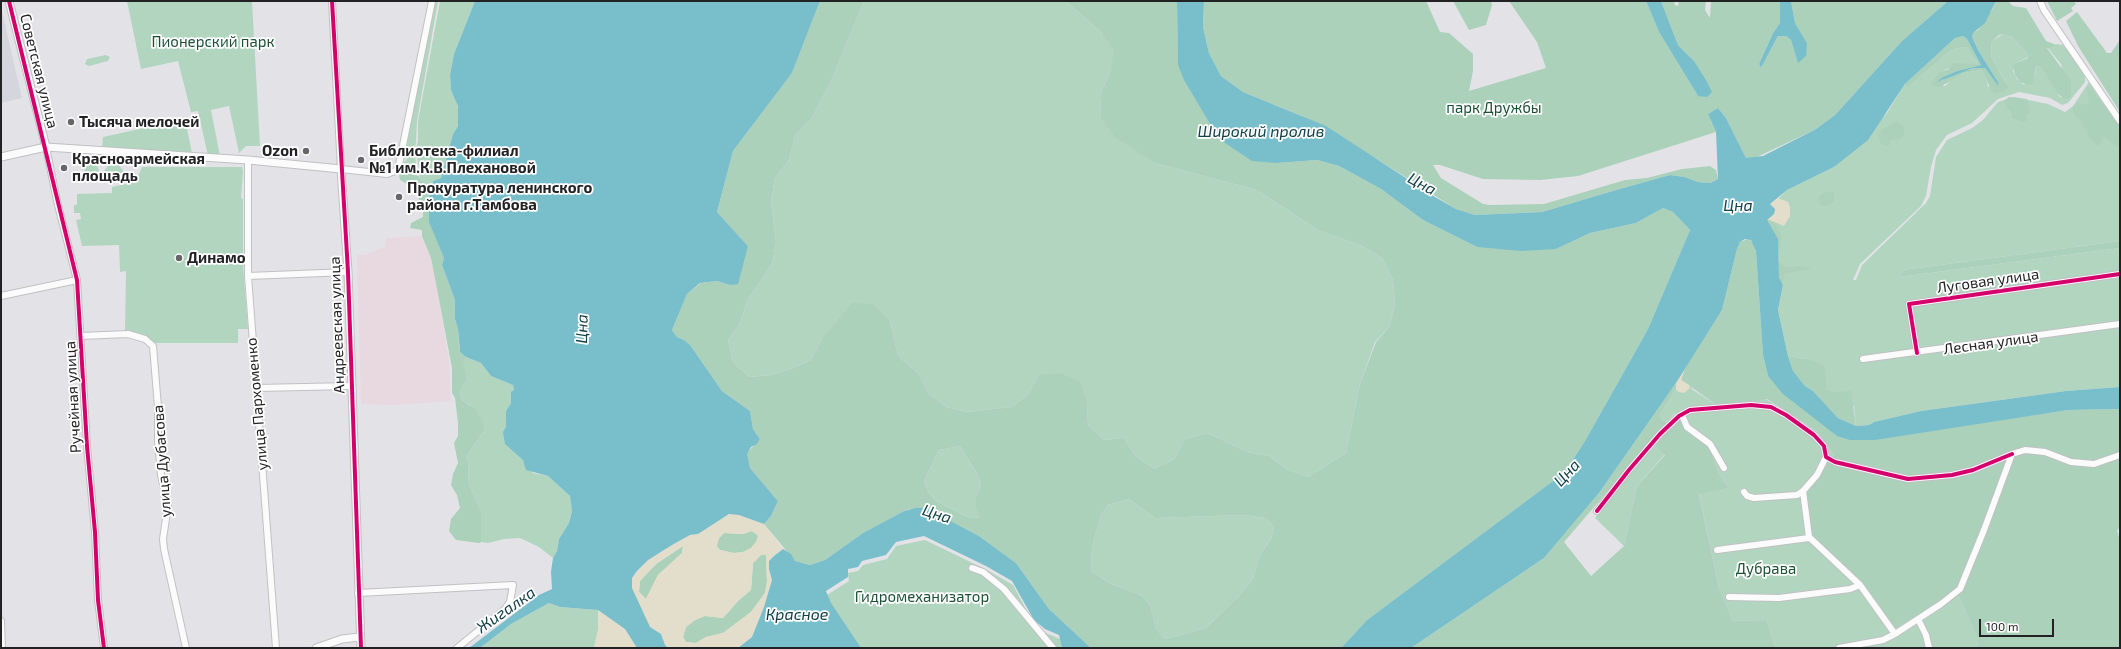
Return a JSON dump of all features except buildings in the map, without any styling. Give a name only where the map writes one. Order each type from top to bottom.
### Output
[{"type":"street","name":"Советская улица","points":[[9,1],[46,147]]},
{"type":"street","name":"Андреевская улица","points":[[332,1],[348,272],[361,648]]},
{"type":"street","points":[[1,157],[46,147],[248,160],[387,174],[398,170],[432,1]]},
{"type":"street","points":[[2040,1],[2044,10],[2120,121]]},
{"type":"street","name":"Ручейная улица","points":[[46,147],[57,201],[77,280],[98,600],[104,648]]},
{"type":"street","name":"улица Пархоменко","points":[[248,160],[248,276],[276,648]]},
{"type":"street","points":[[248,276],[348,272]]},
{"type":"street","name":"Луговая улица","points":[[1917,353],[1909,304],[2120,274]]},
{"type":"street","points":[[1,296],[77,280]]},
{"type":"street","name":"Лесная улица","points":[[1862,359],[1917,353],[2120,324]]},
{"type":"street","name":"улица Дубасова","points":[[81,336],[128,334],[145,339],[153,346],[161,468],[168,505],[163,539],[164,549],[186,648]]},
{"type":"street","points":[[257,388],[351,386]]},
{"type":"street","points":[[1597,512],[1629,470],[1660,434],[1690,410],[1705,408],[1738,408],[1751,405],[1771,407],[1786,415],[1814,436],[1824,446],[1826,457],[1817,475],[1803,491],[1797,495],[1754,498],[1748,496],[1744,492]]},
{"type":"street","points":[[1682,415],[1687,427],[1710,444],[1724,468]]},
{"type":"street","points":[[1826,457],[1835,462],[1908,479],[1952,475],[1973,470],[2025,450],[2038,452],[2071,462],[2094,464],[2120,455]]},
{"type":"street","points":[[1839,648],[1883,640],[1895,634],[1960,589],[1974,558],[2012,454]]},
{"type":"street","points":[[1803,491],[1809,538],[1860,585],[1895,634]]},
{"type":"street","points":[[1717,550],[1809,538]]},
{"type":"street","points":[[972,568],[983,572],[1004,589],[1053,648]]},
{"type":"street","points":[[358,593],[513,585],[510,602],[505,609],[457,648]]},
{"type":"street","points":[[1729,597],[1779,598],[1850,589],[1860,585]]},
{"type":"street","points":[[1918,618],[1926,635],[1929,648]]},
{"type":"street","points":[[1,620],[2,648]]},
{"type":"street","points":[[316,648],[342,639],[360,637]]},
{"type":"shaded area","points":[[1,7],[22,98],[1,103]]},
{"type":"shaded area","points":[[422,236],[431,258],[438,294],[449,361],[451,401],[393,405],[361,404],[357,255],[365,255],[385,247],[386,238]]},
{"type":"green space","name":"Пионерский парк","points":[[127,1],[252,1],[260,146],[246,146],[239,153],[229,106],[211,110],[220,156],[208,156],[198,111],[191,112],[178,61],[141,69]]},
{"type":"green space","points":[[435,1],[438,1],[417,121],[416,143],[414,149],[404,158]]},
{"type":"green space","points":[[440,1],[475,1],[454,54],[450,75],[451,90],[456,98],[459,112],[458,126],[453,134],[441,178],[433,181],[429,198],[421,184],[416,150],[418,140],[418,121]]},
{"type":"green space","points":[[820,1],[864,1],[831,81],[811,119],[795,136],[789,160],[775,178],[771,201],[776,243],[772,264],[747,301],[740,323],[728,340],[733,362],[749,377],[771,375],[791,369],[811,360],[822,339],[852,303],[873,304],[890,321],[898,356],[918,373],[929,394],[946,407],[967,412],[1012,407],[1029,393],[1039,375],[1061,373],[1081,383],[1087,403],[1088,425],[1104,440],[1124,438],[1135,456],[1155,469],[1174,459],[1185,439],[1208,433],[1247,452],[1269,456],[1286,469],[1308,477],[1346,453],[1360,384],[1376,342],[1390,326],[1395,303],[1393,280],[1382,258],[1362,246],[1318,230],[1257,190],[1155,163],[1115,137],[1101,118],[1100,95],[1110,73],[1114,50],[1101,32],[1066,1],[1177,1],[1178,65],[1219,139],[1277,163],[1317,160],[1339,166],[1381,189],[1423,220],[1477,247],[1556,249],[1590,233],[1636,223],[1663,208],[1673,212],[1690,230],[1648,329],[1585,441],[1565,472],[1367,620],[1341,648],[1091,648],[1049,609],[1016,563],[979,536],[926,508],[909,509],[904,511],[863,533],[825,560],[810,565],[795,561],[764,524],[771,516],[778,501],[750,468],[746,454],[760,439],[753,429],[750,411],[722,391],[690,345],[677,337],[672,330],[687,294],[701,283],[717,281],[730,285],[748,246],[717,212],[733,151],[792,73]],"holes":[[[960,446],[978,475],[981,486],[976,496],[976,507],[981,517],[970,518],[936,501],[928,492],[924,481],[939,450]],[[1129,499],[1155,518],[1244,515],[1266,518],[1274,527],[1271,539],[1259,557],[1253,579],[1238,597],[1206,628],[1165,639],[1156,629],[1150,605],[1142,596],[1109,583],[1091,571],[1092,547],[1101,515],[1108,505]]]},
{"type":"green space","points":[[864,1],[1066,1],[1101,32],[1115,50],[1110,73],[1100,95],[1101,118],[1155,163],[1257,190],[1318,230],[1362,246],[1382,258],[1393,280],[1395,303],[1390,326],[1375,342],[1360,384],[1346,453],[1308,477],[1286,469],[1269,456],[1247,452],[1208,433],[1185,439],[1174,459],[1155,469],[1135,456],[1124,438],[1104,440],[1088,425],[1087,403],[1039,375],[1029,393],[1012,407],[967,412],[946,407],[929,394],[918,373],[898,356],[890,321],[822,339],[811,360],[791,369],[771,375],[749,377],[733,362],[728,340],[740,323],[747,301],[772,264],[776,243],[771,201],[775,178],[789,160],[795,136],[811,119],[831,81]]},
{"type":"green space","name":"парк Дружбы","points":[[1204,1],[1426,1],[1440,32],[1449,33],[1473,54],[1473,71],[1469,91],[1546,68],[1537,42],[1509,1],[1646,1],[1659,32],[1698,96],[1694,61],[1678,45],[1661,1],[1674,1],[1675,5],[1678,6],[1679,1],[1706,1],[1705,10],[1710,18],[1711,1],[1780,1],[1780,23],[1773,33],[1759,64],[1761,68],[1778,36],[1786,36],[1791,40],[1798,62],[1807,43],[1795,23],[1791,1],[1948,1],[1902,41],[1835,115],[1816,129],[1755,158],[1746,158],[1726,118],[1718,108],[1708,114],[1716,132],[1578,176],[1540,180],[1483,179],[1440,165],[1433,165],[1441,178],[1483,204],[1490,205],[1544,204],[1625,180],[1647,178],[1682,169],[1710,166],[1716,170],[1718,179],[1709,183],[1698,182],[1685,177],[1670,175],[1542,212],[1475,215],[1456,209],[1380,161],[1302,116],[1243,92],[1221,76],[1209,53],[1203,27]]},
{"type":"green space","points":[[1453,1],[1491,1],[1492,5],[1486,25],[1469,30]]},
{"type":"green space","points":[[1996,1],[2008,1],[2013,6],[2026,8],[2046,41],[2054,44],[2054,47],[2047,48],[2071,81],[2071,95],[2068,99],[2064,99],[2057,93],[2040,67],[2036,66],[2033,84],[2028,85],[2020,82],[2015,75],[2013,66],[2016,63],[2028,58],[2027,53],[2012,37],[2003,34],[1999,35],[1992,41],[1991,56],[2008,87],[2004,92],[1995,93],[1991,90],[1982,70],[1964,73],[1940,87],[1932,85],[1931,82],[1940,72],[1949,69],[1953,63],[1978,64],[1967,47],[1950,51],[1908,87],[1905,84],[1955,38],[1963,36],[1967,39],[1981,65],[1957,71],[1943,77],[1941,81],[1949,76],[1973,68],[1985,68],[1998,86],[1998,82],[1978,50],[1972,37],[1972,33],[1978,30],[1992,10]]},
{"type":"green space","points":[[2047,1],[2074,1],[2076,4],[2071,8],[2073,11],[2057,21]]},
{"type":"green space","points":[[2077,12],[2107,53],[2111,53],[2120,40],[2120,112],[2078,46],[2066,21]]},
{"type":"green space","points":[[2003,34],[2012,37],[2027,53],[2028,57],[2016,63],[2013,71],[2017,79],[2024,85],[2035,75],[2036,66],[2040,67],[2060,97],[2068,99],[2061,64],[2047,47],[2054,47],[2054,44],[2064,45],[2085,75],[2085,82],[2068,103],[2062,105],[2050,98],[2019,92],[1998,99],[1972,123],[1947,135],[1936,150],[1931,167],[1926,196],[1921,206],[1860,264],[1853,280],[1856,280],[1862,265],[1926,203],[1930,196],[1936,157],[1947,140],[1972,128],[1983,120],[1998,102],[2014,97],[2048,104],[2065,112],[2073,106],[2089,82],[2120,129],[2120,241],[1903,270],[1899,277],[2120,248],[2120,387],[2066,391],[1921,411],[1874,422],[1869,425],[1856,426],[1854,406],[1835,392],[1825,389],[1826,380],[1812,360],[1788,356],[1778,310],[1783,285],[1779,278],[1778,239],[1760,216],[1787,190],[1834,167],[1887,113],[1905,84],[1909,86],[1950,51],[1967,47],[1978,64],[1961,64],[1944,70],[1931,82],[1945,86],[1951,80],[1964,73],[1982,70],[1988,87],[2006,83],[1991,56],[1992,41]]},
{"type":"green space","points":[[106,55],[110,57],[108,61],[89,66],[85,64],[87,59]]},
{"type":"green space","points":[[2087,87],[2090,87],[2120,126],[2120,148],[2104,137],[2098,146],[2091,140],[2079,119],[2075,116],[2072,109],[2077,103],[2089,105]]},
{"type":"green space","points":[[2009,97],[2027,99],[2030,113],[2027,114],[2027,120],[2024,122],[2012,118],[2011,111],[2005,106],[2004,101]]},
{"type":"green space","points":[[185,119],[193,158],[102,151],[103,137]]},
{"type":"green space","points":[[1896,121],[1904,127],[1904,135],[1900,139],[1891,140],[1889,146],[1881,144],[1878,135],[1882,130]]},
{"type":"green space","points":[[414,152],[416,173],[402,169],[404,162]]},
{"type":"green space","points":[[85,160],[95,161],[101,175],[98,177],[97,175],[84,174]]},
{"type":"green space","points":[[111,162],[117,162],[126,175],[112,178],[102,174]]},
{"type":"green space","name":"Динамо","points":[[142,167],[242,167],[241,198],[243,199],[243,265],[248,329],[238,329],[238,343],[155,343],[125,332],[126,271],[120,272],[119,245],[82,246],[76,220],[81,219],[80,213],[74,213],[74,205],[77,205],[77,194],[112,193],[112,187],[130,183],[139,174]]},
{"type":"green space","points":[[405,173],[419,176],[429,198],[430,222],[444,258],[442,265],[455,300],[455,319],[458,329],[460,352],[466,357],[463,364],[467,379],[460,392],[462,400],[475,409],[484,424],[483,432],[466,457],[468,463],[469,484],[481,512],[481,542],[479,543],[456,540],[449,531],[451,519],[460,508],[457,495],[451,485],[453,474],[458,463],[454,443],[458,436],[458,423],[455,398],[452,393],[452,368],[431,258],[422,236],[422,230],[410,228],[411,223],[423,217],[423,209],[414,188],[400,180],[399,175]]},
{"type":"green space","points":[[1830,191],[1834,193],[1834,202],[1826,206],[1820,205],[1819,199],[1821,194]]},
{"type":"green space","points":[[1766,219],[1776,224],[1781,235],[1780,248],[1775,255],[1779,263],[1786,267],[1803,266],[1812,269],[1785,274],[1781,285],[1755,221]]},
{"type":"green space","points":[[1748,239],[1753,242],[1756,251],[1763,355],[1768,376],[1837,436],[1978,423],[2068,410],[2120,409],[2120,526],[2117,531],[2120,540],[2120,648],[1977,648],[1978,639],[1957,593],[1891,630],[1862,593],[1807,538],[1801,499],[1834,455],[1817,431],[1767,399],[1738,406],[1718,406],[1681,380],[1686,365],[1722,310],[1737,249],[1740,242]]},
{"type":"green space","points":[[2120,241],[2120,248],[1899,277],[1903,270]]},
{"type":"green space","points":[[1788,356],[1812,360],[1824,366],[1826,389],[1835,392],[1851,391],[1856,426],[1838,418],[1813,391],[1805,386],[1793,371]]},
{"type":"green space","points":[[466,357],[481,363],[491,376],[513,385],[514,390],[511,397],[511,403],[506,411],[506,427],[523,460],[533,473],[548,476],[570,496],[572,511],[569,523],[559,539],[557,551],[553,558],[539,547],[520,538],[504,539],[488,543],[481,542],[481,512],[469,484],[468,463],[466,457],[483,432],[470,405],[462,400],[460,392],[467,379],[462,364]]},
{"type":"green space","points":[[1676,383],[1676,389],[1660,415],[1662,420],[1667,422],[1564,542],[1591,576],[1624,546],[1637,486],[1665,455],[1655,445],[1678,419],[1709,445],[1719,474],[1729,488],[1699,494],[1719,588],[1733,621],[1767,620],[1775,648],[1411,648],[1544,558],[1599,493]]},
{"type":"green space","name":"Дубрава","points":[[1689,385],[1693,390],[1718,406],[1738,406],[1766,399],[1817,431],[1834,455],[1801,499],[1862,593],[1891,629],[1957,593],[1978,639],[1977,648],[1775,648],[1767,620],[1733,621],[1719,588],[1699,493],[1729,488],[1719,474],[1709,445],[1678,419],[1675,413],[1667,422],[1662,420],[1660,415],[1676,389],[1679,392],[1689,388]]},
{"type":"green space","points":[[1655,445],[1665,454],[1637,486],[1624,546],[1595,518],[1626,477]]},
{"type":"green space","points":[[960,446],[978,475],[981,486],[976,496],[982,517],[970,518],[936,501],[928,492],[924,481],[939,450]]},
{"type":"green space","points":[[1129,499],[1155,518],[1244,515],[1266,518],[1274,527],[1271,539],[1259,557],[1253,579],[1238,597],[1206,628],[1165,639],[1156,629],[1150,605],[1142,596],[1109,583],[1091,571],[1092,547],[1101,515],[1108,505]]},
{"type":"green space","points":[[752,531],[759,536],[751,548],[743,552],[734,553],[720,550],[716,546],[719,538],[724,533],[743,534]]},
{"type":"green space","name":"Гидромеханизатор","points":[[925,540],[987,570],[1013,585],[1034,624],[1046,633],[1060,639],[1062,648],[860,648],[832,607],[827,595],[849,581],[848,573],[858,571],[863,565],[887,559],[896,546]]},
{"type":"green space","points":[[683,546],[682,553],[658,575],[646,599],[639,592],[640,581],[656,564]]},
{"type":"green space","points":[[761,555],[766,555],[767,582],[765,593],[751,612],[723,633],[706,637],[696,643],[686,642],[683,637],[686,627],[695,620],[705,616],[723,618],[738,601],[751,590],[753,563]]},
{"type":"green space","points":[[549,603],[560,607],[598,610],[598,630],[594,648],[480,648],[511,624]]},
{"type":"sand","points":[[1778,198],[1788,202],[1790,207],[1790,216],[1784,226],[1767,219],[1772,216],[1775,211],[1770,204]]},
{"type":"sand","points":[[1686,365],[1681,380],[1689,385],[1690,388],[1684,393],[1679,392],[1676,389],[1676,383]]},
{"type":"sand","points":[[734,513],[764,524],[783,549],[774,556],[769,569],[772,579],[770,592],[752,637],[738,648],[668,648],[665,645],[661,634],[650,627],[631,588],[632,578],[648,560],[690,535],[698,534],[721,518]],"holes":[[[752,531],[758,536],[756,542],[751,548],[743,552],[734,553],[720,550],[717,546],[719,538],[724,533],[743,534]],[[683,546],[682,553],[658,575],[646,599],[639,592],[640,581],[656,564]],[[761,555],[766,555],[767,582],[765,593],[751,612],[723,633],[706,637],[696,643],[686,642],[683,637],[686,627],[695,620],[705,616],[723,618],[738,601],[751,590],[753,563]]]},
{"type":"sand","points":[[598,610],[625,629],[637,648],[594,648],[598,630]]},
{"type":"water","name":"Цна","points":[[475,1],[820,1],[792,73],[733,151],[717,212],[748,246],[738,284],[730,285],[717,281],[700,283],[687,294],[672,330],[677,337],[690,345],[722,391],[750,411],[753,429],[760,439],[757,444],[751,447],[747,454],[750,468],[778,501],[771,516],[764,524],[739,515],[729,514],[698,534],[690,535],[672,545],[648,560],[637,571],[632,578],[632,588],[650,627],[661,634],[665,645],[668,648],[637,648],[625,629],[598,610],[560,607],[549,603],[511,624],[480,648],[469,648],[539,595],[552,589],[551,572],[553,558],[557,551],[559,539],[569,523],[572,511],[570,496],[548,476],[526,470],[523,460],[505,444],[503,432],[506,427],[506,411],[511,403],[511,392],[514,390],[513,385],[491,376],[481,363],[466,357],[460,352],[458,329],[455,319],[455,300],[442,265],[444,258],[429,222],[429,198],[433,181],[441,178],[453,134],[458,126],[458,106],[451,90],[450,75],[454,54]]},
{"type":"water","points":[[1177,1],[1204,1],[1203,27],[1209,53],[1221,76],[1243,92],[1326,126],[1435,197],[1456,209],[1475,215],[1542,212],[1670,175],[1685,177],[1698,182],[1710,183],[1718,179],[1716,132],[1708,114],[1718,108],[1726,118],[1746,158],[1763,156],[1816,129],[1835,115],[1902,41],[1948,1],[1996,1],[1985,23],[1973,33],[1972,37],[1978,50],[1998,82],[1998,86],[1985,68],[1973,68],[1937,82],[1943,77],[1957,71],[1981,65],[1967,39],[1963,36],[1955,38],[1905,84],[1868,140],[1834,167],[1787,190],[1770,204],[1775,209],[1774,214],[1767,220],[1778,239],[1779,278],[1783,285],[1778,310],[1788,356],[1793,371],[1805,386],[1813,391],[1838,418],[1856,426],[1869,425],[1874,422],[1921,411],[2066,391],[2120,387],[2120,409],[2068,410],[1875,440],[1850,440],[1837,436],[1783,394],[1768,376],[1763,355],[1756,251],[1751,240],[1745,239],[1740,242],[1737,249],[1722,310],[1676,383],[1599,493],[1544,558],[1411,648],[1341,648],[1367,620],[1565,472],[1585,441],[1648,329],[1690,230],[1673,212],[1663,208],[1636,223],[1590,233],[1556,249],[1521,251],[1477,247],[1423,220],[1381,189],[1339,166],[1317,160],[1277,163],[1252,161],[1219,139],[1184,80],[1178,65]]},
{"type":"water","points":[[1646,1],[1661,1],[1678,45],[1694,61],[1712,92],[1707,97],[1698,96],[1659,32]]},
{"type":"water","points":[[1780,1],[1791,1],[1795,23],[1807,43],[1806,56],[1798,63],[1791,40],[1786,36],[1778,36],[1761,68],[1759,64],[1773,33],[1780,23]]},
{"type":"water","points":[[915,508],[926,508],[979,536],[1016,563],[1049,609],[1091,648],[1062,648],[1059,635],[1045,629],[1034,620],[1012,581],[986,566],[924,536],[896,542],[886,555],[862,561],[858,567],[848,569],[848,577],[826,591],[831,603],[861,648],[738,648],[752,637],[764,607],[772,580],[769,569],[769,561],[774,556],[783,549],[791,554],[795,561],[810,565],[825,560],[863,533],[904,511]]},
{"type":"cycle path","points":[[9,1],[77,280],[87,446],[95,532],[98,600],[104,648]]},
{"type":"cycle path","points":[[332,1],[348,272],[361,648]]},
{"type":"cycle path","points":[[1917,353],[1909,304],[2120,274]]},
{"type":"cycle path","points":[[1597,511],[1660,434],[1679,416],[1690,410],[1751,405],[1771,407],[1786,415],[1814,435],[1824,446],[1826,457],[1835,462],[1908,479],[1952,475],[1973,470],[2012,454]]},
{"type":"place","name":"Тысяча мелочей","points":[[71,122]]},
{"type":"place","name":"Ozon","points":[[306,151]]},
{"type":"place","name":"Библиотека-филиал №1 им.К.В.Плехановой","points":[[361,160]]},
{"type":"place","name":"Красноармейская площадь","points":[[64,168]]},
{"type":"place","name":"Прокуратура ленинского района г.Тамбова","points":[[399,197]]},
{"type":"place","name":"Динамо","points":[[179,258]]},
{"type":"water label","name":"Широкий пролив","points":[[1261,132]]},
{"type":"water label","name":"Жигалка","points":[[506,610]]},
{"type":"water label","name":"Красное","points":[[797,615]]}]
